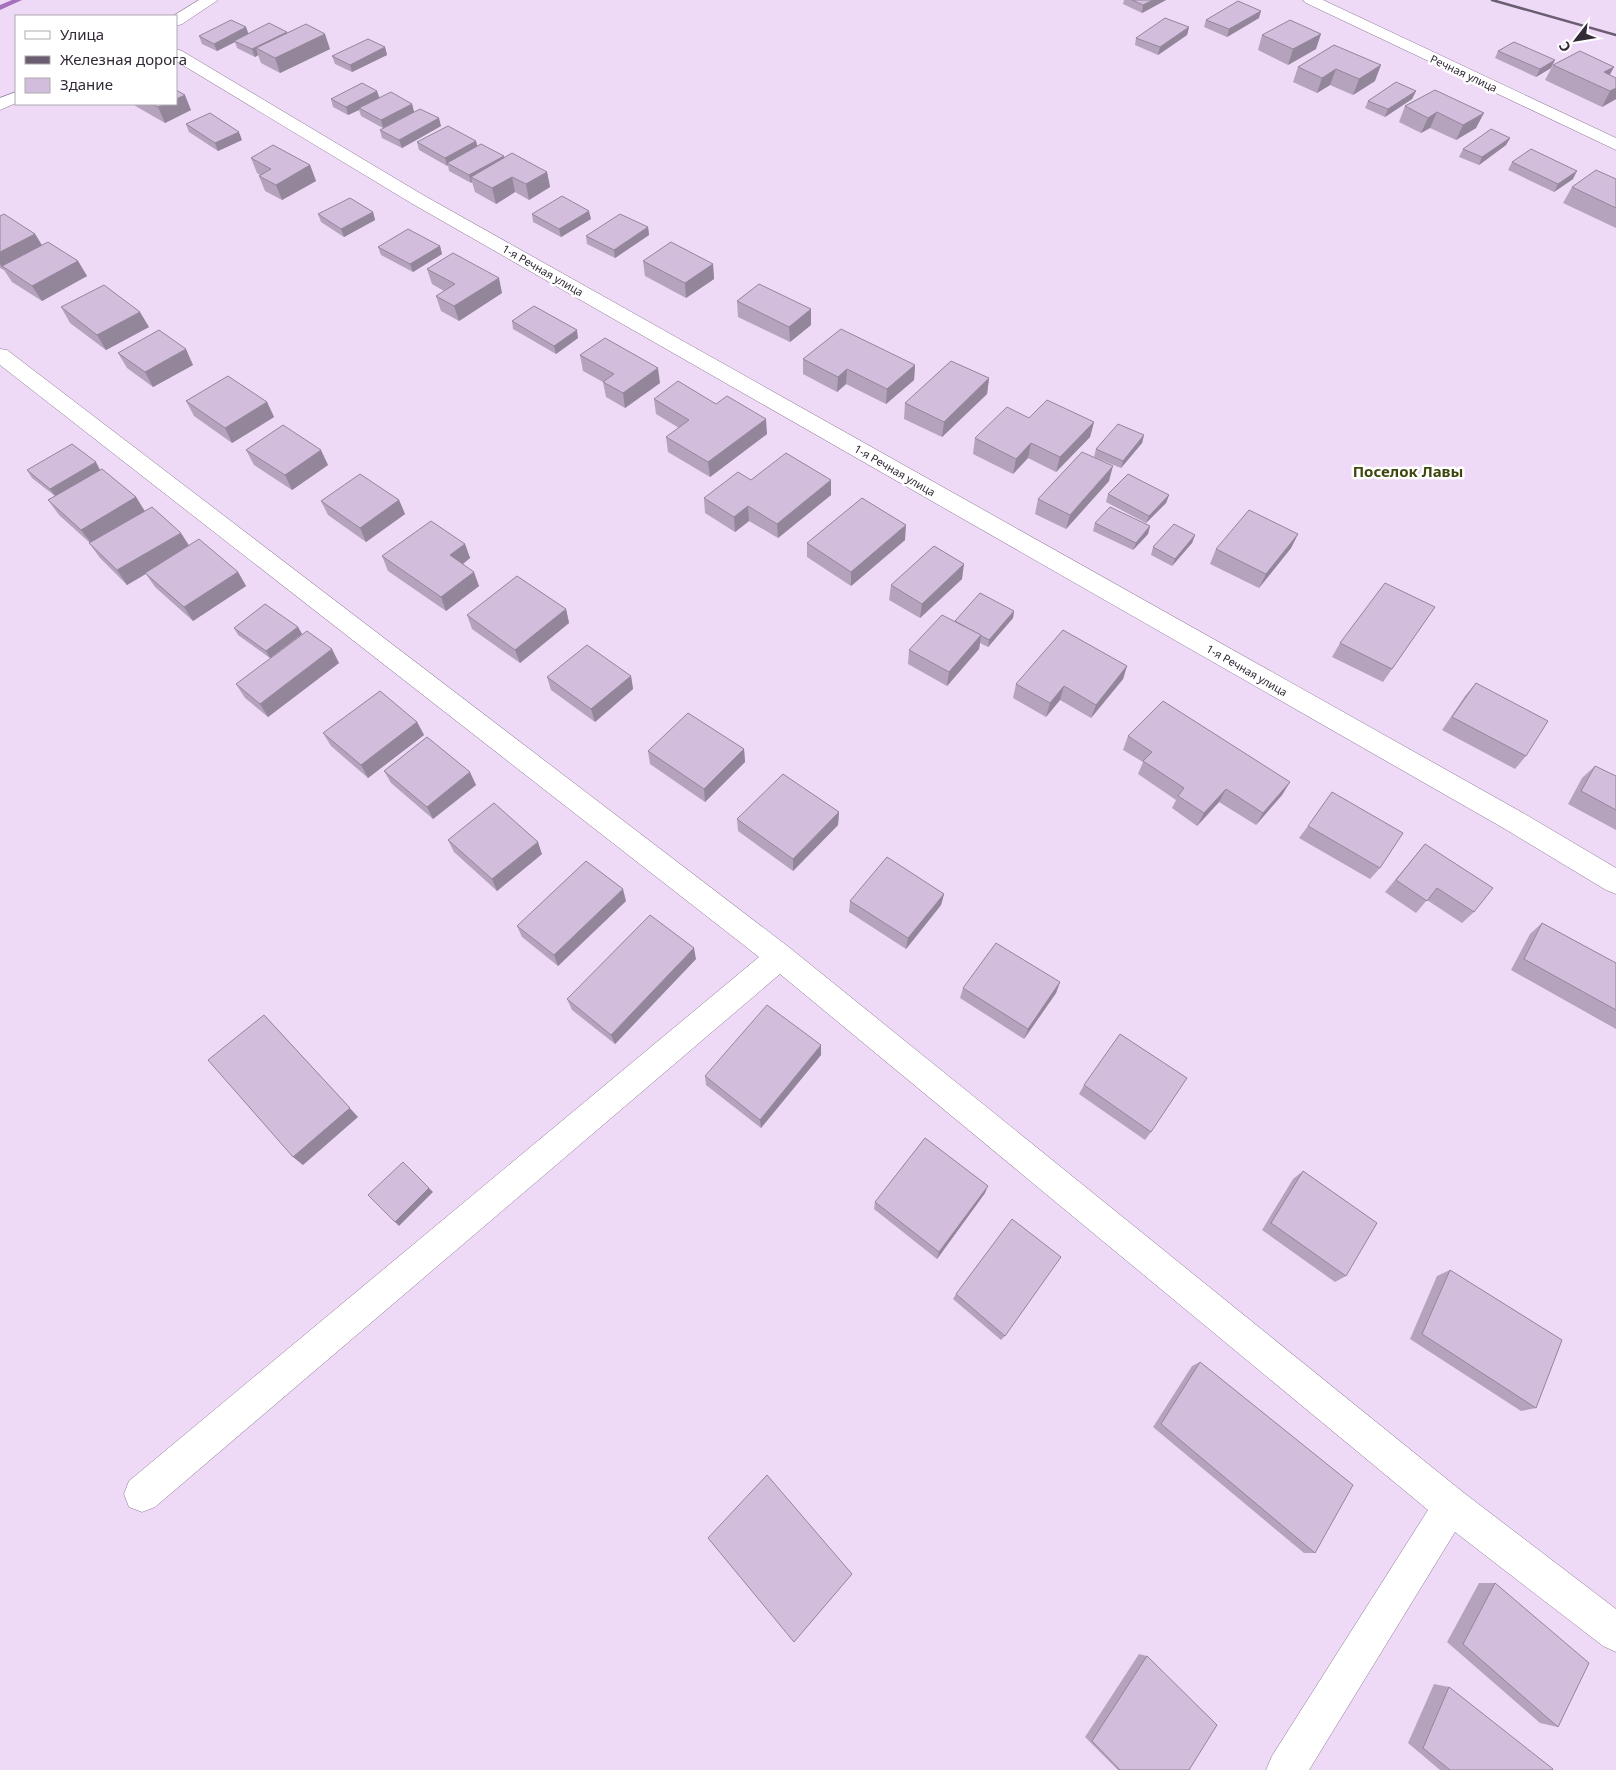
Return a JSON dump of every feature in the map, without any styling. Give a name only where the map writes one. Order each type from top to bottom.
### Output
[{"type":"street","points":[[178,20],[210,0]]},
{"type":"street","name":"Речная улица","points":[[1311,0],[1616,145]]},
{"type":"street","name":"1-я Речная улица","points":[[178,55],[417,199],[1514,821],[1616,882]]},
{"type":"street","points":[[0,104],[15,97]]},
{"type":"street","points":[[0,355],[780,957],[1450,1506],[1616,1633]]},
{"type":"street","points":[[142,1494],[780,957]]},
{"type":"street","points":[[1286,1770],[1450,1506]]},
{"type":"building","points":[[1132,0],[1153,0],[1143,5]]},
{"type":"building","points":[[1238,1],[1261,11],[1229,29],[1206,20]]},
{"type":"building","points":[[1165,18],[1189,27],[1160,47],[1136,38]]},
{"type":"building","points":[[231,20],[246,27],[214,44],[199,36]]},
{"type":"building","points":[[1290,20],[1321,34],[1293,49],[1262,35]]},
{"type":"building","points":[[269,23],[287,32],[252,49],[234,41]]},
{"type":"building","points":[[306,24],[325,34],[275,58],[256,48]]},
{"type":"building","points":[[368,39],[385,47],[350,65],[332,56]]},
{"type":"building","points":[[1514,42],[1555,60],[1540,69],[1498,51]]},
{"type":"building","points":[[1334,45],[1381,65],[1359,79],[1336,69],[1322,78],[1298,67]]},
{"type":"building","points":[[1580,51],[1614,67],[1604,72],[1616,78],[1616,88],[1610,91],[1553,65]]},
{"type":"building","points":[[1396,82],[1416,91],[1388,109],[1368,101]]},
{"type":"building","points":[[362,83],[377,91],[346,107],[331,99]]},
{"type":"building","points":[[1435,90],[1484,113],[1463,125],[1437,112],[1428,118],[1405,106]]},
{"type":"building","points":[[178,91],[185,95],[178,98]]},
{"type":"building","points":[[391,92],[412,104],[381,120],[359,108]]},
{"type":"building","points":[[420,109],[439,118],[399,140],[380,130]]},
{"type":"building","points":[[210,113],[239,132],[215,143],[186,124]]},
{"type":"building","points":[[448,126],[476,141],[445,158],[417,142]]},
{"type":"building","points":[[1491,129],[1510,138],[1482,157],[1463,149]]},
{"type":"building","points":[[481,144],[504,156],[469,175],[447,163]]},
{"type":"building","points":[[273,145],[310,165],[276,185],[259,176],[271,169],[251,158]]},
{"type":"building","points":[[1531,149],[1577,171],[1558,184],[1512,162]]},
{"type":"building","points":[[512,153],[547,172],[526,184],[512,177],[492,188],[471,177]]},
{"type":"building","points":[[1596,170],[1616,179],[1616,208],[1572,187]]},
{"type":"building","points":[[562,196],[589,211],[559,229],[532,214]]},
{"type":"building","points":[[350,198],[373,212],[341,229],[318,214]]},
{"type":"building","points":[[4,214],[35,234],[0,252],[0,216]]},
{"type":"building","points":[[620,214],[648,227],[614,250],[586,236]]},
{"type":"building","points":[[408,229],[440,246],[410,264],[378,247]]},
{"type":"building","points":[[48,242],[78,261],[32,286],[2,266]]},
{"type":"building","points":[[671,242],[713,264],[685,283],[643,261]]},
{"type":"building","points":[[453,253],[499,278],[454,306],[436,296],[455,284],[427,269]]},
{"type":"building","points":[[759,284],[811,309],[789,327],[737,301]]},
{"type":"building","points":[[104,285],[140,312],[97,335],[61,307]]},
{"type":"building","points":[[534,306],[577,330],[554,346],[512,321]]},
{"type":"building","points":[[841,329],[915,365],[887,389],[847,369],[838,377],[803,359]]},
{"type":"building","points":[[159,330],[186,349],[145,372],[118,353]]},
{"type":"building","points":[[605,338],[658,368],[623,393],[603,382],[614,374],[580,355]]},
{"type":"building","points":[[951,361],[989,378],[944,422],[905,403]]},
{"type":"building","points":[[228,376],[267,402],[225,428],[186,401]]},
{"type":"building","points":[[678,381],[716,404],[727,396],[766,419],[708,462],[666,437],[689,420],[654,399]]},
{"type":"building","points":[[1047,400],[1094,422],[1060,457],[1031,443],[1016,459],[975,438],[1007,407],[1029,418]]},
{"type":"building","points":[[1118,424],[1144,435],[1123,461],[1096,449]]},
{"type":"building","points":[[283,425],[321,450],[285,475],[246,450]]},
{"type":"building","points":[[72,444],[96,462],[50,489],[27,470]]},
{"type":"building","points":[[1082,452],[1113,466],[1070,515],[1038,499]]},
{"type":"building","points":[[786,453],[831,480],[777,524],[748,506],[734,517],[704,498],[738,472],[751,480]]},
{"type":"building","points":[[102,469],[136,497],[81,530],[48,500]]},
{"type":"building","points":[[360,474],[399,500],[360,528],[321,501]]},
{"type":"building","points":[[1128,474],[1169,495],[1149,516],[1108,494]]},
{"type":"building","points":[[862,498],[906,525],[851,572],[807,543]]},
{"type":"building","points":[[152,507],[181,533],[117,570],[89,543]]},
{"type":"building","points":[[1110,507],[1150,526],[1136,543],[1095,523]]},
{"type":"building","points":[[1249,510],[1298,534],[1266,574],[1216,549]]},
{"type":"building","points":[[431,521],[465,544],[450,555],[474,572],[441,597],[382,556]]},
{"type":"building","points":[[1174,524],[1195,535],[1175,559],[1153,547]]},
{"type":"building","points":[[199,539],[238,572],[184,607],[145,573]]},
{"type":"building","points":[[934,546],[964,564],[922,604],[891,585]]},
{"type":"building","points":[[517,576],[566,609],[515,650],[467,615]]},
{"type":"building","points":[[1385,583],[1435,607],[1392,669],[1340,643]]},
{"type":"building","points":[[980,593],[1014,611],[989,640],[955,621]]},
{"type":"building","points":[[265,604],[298,627],[266,651],[234,628]]},
{"type":"building","points":[[942,615],[981,635],[949,672],[909,650]]},
{"type":"building","points":[[1063,630],[1127,666],[1096,705],[1064,686],[1050,703],[1016,684]]},
{"type":"building","points":[[307,631],[332,649],[260,704],[236,684]]},
{"type":"building","points":[[587,645],[631,676],[591,709],[547,677]]},
{"type":"building","points":[[1476,683],[1548,721],[1526,756],[1452,717]]},
{"type":"building","points":[[380,691],[417,722],[361,765],[323,733]]},
{"type":"building","points":[[1163,701],[1290,782],[1263,813],[1226,789],[1204,813],[1178,796],[1184,788],[1143,761],[1152,752],[1128,736]]},
{"type":"building","points":[[688,713],[744,749],[704,789],[648,751]]},
{"type":"building","points":[[427,737],[470,772],[427,807],[384,771]]},
{"type":"building","points":[[1595,766],[1616,776],[1616,810],[1581,791]]},
{"type":"building","points":[[783,774],[839,812],[793,859],[737,819]]},
{"type":"building","points":[[1332,792],[1403,833],[1380,868],[1308,826]]},
{"type":"building","points":[[494,803],[538,842],[492,879],[448,840]]},
{"type":"building","points":[[1425,844],[1493,888],[1474,912],[1437,888],[1427,901],[1396,880]]},
{"type":"building","points":[[887,857],[944,894],[908,938],[850,901]]},
{"type":"building","points":[[586,861],[623,889],[554,955],[517,926]]},
{"type":"building","points":[[650,915],[694,948],[611,1035],[567,999]]},
{"type":"building","points":[[1542,923],[1616,963],[1616,1010],[1524,959]]},
{"type":"building","points":[[996,943],[1060,982],[1028,1029],[963,988]]},
{"type":"building","points":[[767,1005],[821,1045],[760,1120],[705,1076]]},
{"type":"building","points":[[264,1015],[350,1108],[293,1157],[208,1060]]},
{"type":"building","points":[[1120,1034],[1187,1078],[1151,1132],[1084,1085]]},
{"type":"building","points":[[925,1138],[988,1186],[939,1252],[875,1202]]},
{"type":"building","points":[[403,1162],[429,1188],[395,1222],[368,1195]]},
{"type":"building","points":[[1303,1171],[1377,1223],[1346,1276],[1271,1223]]},
{"type":"building","points":[[1012,1219],[1061,1257],[1005,1336],[956,1294]]},
{"type":"building","points":[[1450,1270],[1562,1340],[1536,1408],[1422,1334]]},
{"type":"building","points":[[1200,1362],[1353,1485],[1315,1553],[1161,1424]]},
{"type":"building","points":[[767,1475],[852,1574],[794,1642],[708,1538]]},
{"type":"building","points":[[1495,1583],[1589,1663],[1558,1727],[1463,1644]]},
{"type":"building","points":[[1147,1656],[1217,1725],[1189,1770],[1120,1770],[1092,1741]]},
{"type":"building","points":[[1449,1687],[1553,1769],[1450,1770],[1423,1748]]},
{"type":"waterway","points":[[0,8],[18,0]]},
{"type":"railway","points":[[1492,0],[1616,35]]},
{"type":"district","name":"Поселок Лавы","points":[[1408,471]]}]
